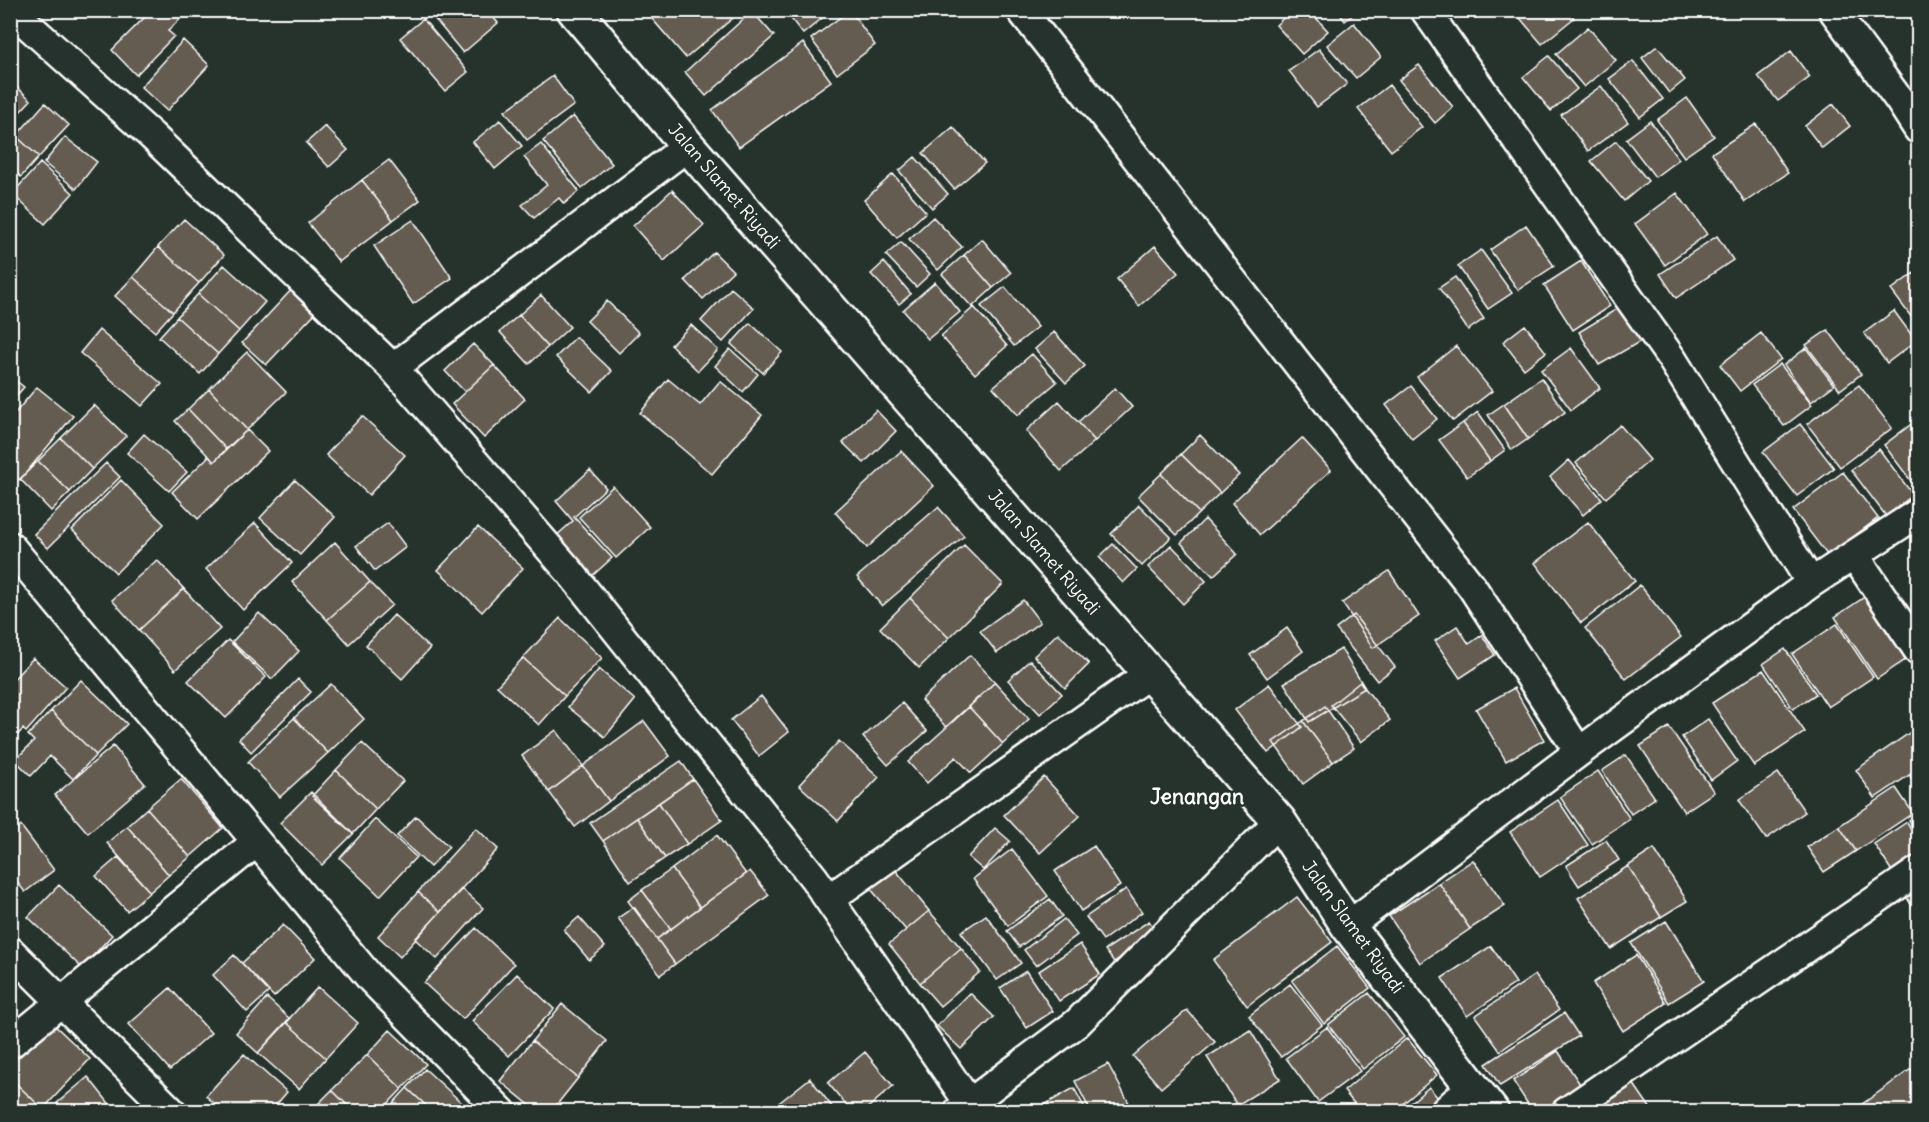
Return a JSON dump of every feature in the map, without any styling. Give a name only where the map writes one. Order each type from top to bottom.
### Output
[{"type":"street","points":[[11,10],[152,136],[393,368],[570,572],[829,899],[964,1107],[1077,1023],[1279,821]]},
{"type":"street","name":"Jalan Slamet Riyadi","points":[[574,10],[688,146],[1279,821],[1348,926],[1492,1112]]},
{"type":"street","points":[[1021,10],[1472,587],[1579,752]]},
{"type":"street","points":[[1425,10],[1672,358],[1811,583]]},
{"type":"street","points":[[1833,10],[1918,129]]},
{"type":"street","points":[[393,368],[688,146]]},
{"type":"street","points":[[1348,926],[1579,752],[1811,583],[1918,513]]},
{"type":"street","points":[[10,546],[155,718],[255,843],[372,980],[502,1112]]},
{"type":"street","points":[[1855,556],[1918,650]]},
{"type":"street","points":[[829,899],[1150,673]]},
{"type":"street","points":[[10,1044],[63,1003],[255,843]]},
{"type":"street","points":[[1566,1112],[1918,872]]},
{"type":"street","points":[[10,951],[172,1112]]},
{"type":"street","points":[[1444,1112],[1472,1086]]},
{"type":"building","points":[[152,10],[189,10],[168,31],[174,36],[136,75],[112,50]]},
{"type":"building","points":[[443,10],[487,10],[498,23],[463,53],[434,18]]},
{"type":"building","points":[[651,10],[727,10],[733,18],[686,58],[647,13]]},
{"type":"building","points":[[784,10],[832,10],[803,34]]},
{"type":"building","points":[[850,10],[875,45],[837,74],[811,39]]},
{"type":"building","points":[[1292,10],[1309,10],[1328,31],[1302,54],[1276,25]]},
{"type":"building","points":[[1337,10],[1359,10],[1345,21]]},
{"type":"building","points":[[1529,10],[1567,10],[1574,18],[1542,44],[1520,18]]},
{"type":"building","points":[[752,11],[774,36],[706,96],[685,72]]},
{"type":"building","points":[[423,19],[468,72],[445,91],[400,38]]},
{"type":"building","points":[[1354,23],[1381,57],[1356,78],[1327,45]]},
{"type":"building","points":[[1588,27],[1616,60],[1584,87],[1556,54]]},
{"type":"building","points":[[183,40],[209,65],[167,111],[141,87]]},
{"type":"building","points":[[803,43],[831,81],[739,147],[712,110]]},
{"type":"building","points":[[1657,46],[1685,80],[1669,93],[1642,58]]},
{"type":"building","points":[[1319,49],[1347,84],[1317,107],[1289,71]]},
{"type":"building","points":[[1791,51],[1810,77],[1778,101],[1758,76]]},
{"type":"building","points":[[1549,56],[1577,89],[1551,111],[1523,77]]},
{"type":"building","points":[[1633,61],[1663,99],[1640,117],[1609,79]]},
{"type":"building","points":[[1419,65],[1453,107],[1435,123],[1399,80]]},
{"type":"building","points":[[553,76],[574,105],[527,140],[505,111]]},
{"type":"building","points":[[10,81],[31,100],[17,115],[10,108]]},
{"type":"building","points":[[1389,85],[1422,127],[1391,151],[1358,109]]},
{"type":"building","points":[[1601,86],[1628,122],[1588,151],[1561,115]]},
{"type":"building","points":[[1687,98],[1714,136],[1684,157],[1657,120]]},
{"type":"building","points":[[45,103],[69,125],[39,157],[16,136]]},
{"type":"building","points":[[1833,104],[1850,126],[1822,148],[1805,126]]},
{"type":"building","points":[[573,116],[612,164],[582,188],[543,141]]},
{"type":"building","points":[[500,120],[522,146],[495,169],[473,142]]},
{"type":"building","points":[[1650,121],[1679,159],[1655,177],[1626,139]]},
{"type":"building","points":[[1756,124],[1788,173],[1745,202],[1712,153]]},
{"type":"building","points":[[325,126],[348,150],[329,167],[306,143]]},
{"type":"building","points":[[953,127],[985,163],[954,189],[923,153]]},
{"type":"building","points":[[16,136],[39,157],[21,177],[10,167],[10,142]]},
{"type":"building","points":[[65,137],[97,162],[76,189],[44,163]]},
{"type":"building","points":[[1616,141],[1648,181],[1624,201],[1591,161]]},
{"type":"building","points":[[541,144],[579,191],[564,204],[559,198],[534,218],[522,205],[547,185],[524,157]]},
{"type":"building","points":[[915,157],[948,194],[932,208],[899,171]]},
{"type":"building","points":[[389,160],[420,200],[393,220],[362,180]]},
{"type":"building","points":[[40,163],[73,193],[45,224],[12,194]]},
{"type":"building","points":[[893,174],[926,212],[897,238],[864,200]]},
{"type":"building","points":[[362,180],[393,220],[339,262],[308,223]]},
{"type":"building","points":[[672,190],[704,225],[664,261],[633,226]]},
{"type":"building","points":[[1677,193],[1707,234],[1665,265],[1635,224]]},
{"type":"building","points":[[933,217],[962,247],[938,270],[909,239]]},
{"type":"building","points":[[184,219],[224,255],[199,283],[158,247]]},
{"type":"building","points":[[413,220],[452,278],[413,304],[374,246]]},
{"type":"building","points":[[1526,225],[1554,266],[1518,290],[1490,250]]},
{"type":"building","points":[[1717,236],[1733,260],[1676,298],[1660,274]]},
{"type":"building","points":[[982,239],[1011,273],[993,288],[964,255]]},
{"type":"building","points":[[901,242],[930,274],[916,287],[886,255]]},
{"type":"building","points":[[1155,246],[1178,273],[1139,306],[1117,279]]},
{"type":"building","points":[[158,247],[199,283],[173,312],[133,277]]},
{"type":"building","points":[[1481,250],[1512,293],[1488,309],[1458,266]]},
{"type":"building","points":[[714,252],[733,271],[703,299],[685,280]]},
{"type":"building","points":[[964,255],[993,288],[972,307],[942,274]]},
{"type":"building","points":[[1581,261],[1610,306],[1573,330],[1544,285]]},
{"type":"building","points":[[884,262],[911,294],[899,304],[871,274]]},
{"type":"building","points":[[224,265],[265,302],[239,331],[198,294]]},
{"type":"building","points":[[1914,273],[1918,279],[1918,326],[1891,290]]},
{"type":"building","points":[[133,277],[173,312],[155,332],[115,296]]},
{"type":"building","points":[[1455,277],[1484,319],[1468,330],[1439,288]]},
{"type":"building","points":[[935,282],[960,312],[928,339],[903,310]]},
{"type":"building","points":[[1005,287],[1038,327],[1014,346],[981,306]]},
{"type":"building","points":[[293,288],[317,311],[266,365],[242,343]]},
{"type":"building","points":[[731,288],[754,308],[723,342],[701,321]]},
{"type":"building","points":[[198,294],[239,331],[218,354],[177,317]]},
{"type":"building","points":[[541,295],[570,327],[548,347],[519,315]]},
{"type":"building","points":[[607,301],[639,333],[619,353],[587,321]]},
{"type":"building","points":[[974,307],[1007,346],[975,374],[941,336]]},
{"type":"building","points":[[1620,307],[1641,341],[1599,365],[1579,332]]},
{"type":"building","points":[[1894,311],[1916,341],[1887,363],[1864,333]]},
{"type":"building","points":[[519,315],[548,347],[529,364],[500,332]]},
{"type":"building","points":[[177,317],[218,354],[200,374],[159,337]]},
{"type":"building","points":[[750,323],[782,352],[763,373],[731,344]]},
{"type":"building","points":[[691,325],[718,350],[698,371],[671,345]]},
{"type":"building","points":[[1525,325],[1546,352],[1524,369],[1503,342]]},
{"type":"building","points":[[99,330],[162,384],[142,406],[80,353]]},
{"type":"building","points":[[1828,330],[1861,374],[1840,390],[1806,345]]},
{"type":"building","points":[[1054,332],[1085,366],[1066,383],[1035,349]]},
{"type":"building","points":[[1761,333],[1781,359],[1740,391],[1720,365]]},
{"type":"building","points":[[576,337],[612,371],[592,392],[556,357]]},
{"type":"building","points":[[473,344],[494,365],[465,392],[445,371]]},
{"type":"building","points":[[1456,346],[1492,391],[1453,421],[1417,377]]},
{"type":"building","points":[[1571,348],[1600,388],[1571,410],[1541,370]]},
{"type":"building","points":[[1806,348],[1834,385],[1811,402],[1784,365]]},
{"type":"building","points":[[730,349],[758,374],[743,392],[715,366]]},
{"type":"building","points":[[247,352],[286,392],[247,430],[209,389]]},
{"type":"building","points":[[1032,354],[1057,382],[1018,415],[993,387]]},
{"type":"building","points":[[1780,364],[1812,405],[1784,426],[1752,385]]},
{"type":"building","points":[[494,365],[525,399],[484,438],[452,404]]},
{"type":"building","points":[[10,376],[24,387],[10,403]]},
{"type":"building","points":[[1541,378],[1565,412],[1528,439],[1504,404]]},
{"type":"building","points":[[668,379],[700,405],[720,381],[762,415],[712,474],[640,413]]},
{"type":"building","points":[[1859,385],[1892,428],[1840,467],[1807,424]]},
{"type":"building","points":[[1411,386],[1437,419],[1412,439],[1386,405]]},
{"type":"building","points":[[37,387],[73,416],[20,480],[10,472],[10,419]]},
{"type":"building","points":[[1115,388],[1132,407],[1095,441],[1078,422]]},
{"type":"building","points":[[209,389],[247,430],[226,449],[188,409]]},
{"type":"building","points":[[1059,401],[1095,441],[1061,471],[1026,431]]},
{"type":"building","points":[[1504,404],[1528,439],[1512,450],[1488,415]]},
{"type":"building","points":[[94,405],[126,436],[92,469],[61,438]]},
{"type":"building","points":[[188,409],[226,449],[214,462],[175,421]]},
{"type":"building","points":[[876,410],[896,431],[864,463],[843,443]]},
{"type":"building","points":[[1478,412],[1505,450],[1490,461],[1463,423]]},
{"type":"building","points":[[362,416],[405,455],[369,495],[326,455]]},
{"type":"building","points":[[1918,419],[1918,482],[1914,485],[1884,445]]},
{"type":"building","points":[[1463,423],[1490,461],[1467,477],[1439,440]]},
{"type":"building","points":[[1800,424],[1834,468],[1797,496],[1763,452]]},
{"type":"building","points":[[1620,425],[1650,460],[1606,498],[1576,463]]},
{"type":"building","points":[[247,430],[268,451],[198,519],[172,492],[209,456],[214,462]]},
{"type":"building","points":[[144,434],[187,472],[169,491],[127,453]]},
{"type":"building","points":[[1200,435],[1239,475],[1220,493],[1181,454]]},
{"type":"building","points":[[61,438],[92,469],[70,492],[38,461]]},
{"type":"building","points":[[1302,438],[1331,470],[1260,535],[1232,503]]},
{"type":"building","points":[[1879,449],[1913,495],[1886,516],[1851,470]]},
{"type":"building","points":[[901,451],[934,486],[867,548],[835,512]]},
{"type":"building","points":[[1181,454],[1220,493],[1199,513],[1161,474]]},
{"type":"building","points":[[1569,460],[1602,499],[1583,515],[1550,477]]},
{"type":"building","points":[[38,461],[70,492],[51,511],[20,479]]},
{"type":"building","points":[[106,463],[120,477],[48,548],[34,534]]},
{"type":"building","points":[[590,470],[606,488],[574,517],[612,558],[591,577],[555,537],[573,521],[556,501]]},
{"type":"building","points":[[1843,472],[1878,518],[1828,556],[1793,510]]},
{"type":"building","points":[[1161,474],[1199,513],[1177,535],[1138,496]]},
{"type":"building","points":[[121,480],[164,524],[116,573],[72,530]]},
{"type":"building","points":[[295,480],[335,517],[300,555],[260,518]]},
{"type":"building","points":[[613,486],[650,527],[616,558],[579,517]]},
{"type":"building","points":[[1139,505],[1171,537],[1142,566],[1111,534]]},
{"type":"building","points":[[938,507],[964,536],[882,606],[857,577]]},
{"type":"building","points":[[1205,519],[1237,554],[1213,576],[1181,543]]},
{"type":"building","points":[[1588,522],[1635,581],[1581,623],[1535,563]]},
{"type":"building","points":[[255,523],[292,563],[243,610],[206,569]]},
{"type":"building","points":[[388,523],[406,547],[375,571],[356,546]]},
{"type":"building","points":[[478,527],[523,568],[482,612],[438,570]]},
{"type":"building","points":[[335,542],[370,582],[327,620],[292,582]]},
{"type":"building","points":[[1113,544],[1137,569],[1123,583],[1099,557]]},
{"type":"building","points":[[964,545],[1003,584],[949,638],[910,598]]},
{"type":"building","points":[[1171,545],[1206,581],[1183,604],[1148,567]]},
{"type":"building","points":[[157,560],[184,589],[139,630],[112,600]]},
{"type":"building","points":[[1389,571],[1419,616],[1373,648],[1342,603]]},
{"type":"building","points":[[370,582],[392,605],[349,644],[327,620]]},
{"type":"building","points":[[1640,585],[1681,637],[1626,679],[1585,628]]},
{"type":"building","points":[[184,589],[220,629],[175,670],[139,630]]},
{"type":"building","points":[[1869,594],[1911,656],[1877,679],[1835,617]]},
{"type":"building","points":[[910,598],[949,638],[919,668],[880,628]]},
{"type":"building","points":[[1023,600],[1040,622],[997,653],[980,631]]},
{"type":"building","points":[[259,613],[299,651],[272,679],[232,642]]},
{"type":"building","points":[[394,615],[430,648],[402,679],[366,645]]},
{"type":"building","points":[[1354,615],[1395,667],[1377,681],[1336,629]]},
{"type":"building","points":[[560,618],[602,658],[565,696],[523,658]]},
{"type":"building","points":[[1837,624],[1873,677],[1828,707],[1792,654]]},
{"type":"building","points":[[1457,626],[1469,644],[1482,635],[1495,655],[1460,678],[1435,641]]},
{"type":"building","points":[[1287,628],[1303,651],[1267,678],[1250,655]]},
{"type":"building","points":[[1058,633],[1089,664],[1065,688],[1034,656]]},
{"type":"building","points":[[228,640],[266,677],[226,718],[188,681]]},
{"type":"building","points":[[1341,649],[1365,688],[1309,722],[1284,683]]},
{"type":"building","points":[[1785,649],[1816,694],[1793,709],[1763,664]]},
{"type":"building","points":[[970,655],[995,682],[946,727],[921,700]]},
{"type":"building","points":[[33,658],[66,687],[26,732],[23,729],[10,743],[10,683]]},
{"type":"building","points":[[523,658],[565,696],[539,725],[497,686]]},
{"type":"building","points":[[1030,660],[1062,694],[1040,714],[1008,680]]},
{"type":"building","points":[[599,669],[635,700],[605,737],[568,707]]},
{"type":"building","points":[[1763,670],[1805,732],[1754,766],[1712,703]]},
{"type":"building","points":[[298,679],[311,692],[251,752],[239,739]]},
{"type":"building","points":[[81,680],[127,724],[96,755],[51,711]]},
{"type":"building","points":[[995,682],[1029,719],[1003,744],[969,707]]},
{"type":"building","points":[[1360,682],[1390,720],[1361,742],[1331,705]]},
{"type":"building","points":[[331,684],[364,719],[328,753],[294,718]]},
{"type":"building","points":[[1269,684],[1302,727],[1268,753],[1235,710]]},
{"type":"building","points":[[1514,688],[1544,740],[1506,761],[1476,709]]},
{"type":"building","points":[[761,696],[789,732],[759,756],[731,720]]},
{"type":"building","points":[[902,703],[927,731],[888,765],[863,737]]},
{"type":"building","points":[[1325,706],[1354,748],[1333,762],[1303,721]]},
{"type":"building","points":[[969,707],[1003,744],[971,773],[956,757],[927,783],[908,762]]},
{"type":"building","points":[[51,711],[96,755],[73,779],[50,756],[31,776],[15,760],[34,741],[28,735]]},
{"type":"building","points":[[294,718],[328,753],[280,797],[248,762]]},
{"type":"building","points":[[1708,719],[1737,761],[1711,780],[1682,737]]},
{"type":"building","points":[[644,721],[670,756],[609,801],[583,766]]},
{"type":"building","points":[[1303,721],[1333,762],[1303,784],[1273,742]]},
{"type":"building","points":[[1669,727],[1714,792],[1684,812],[1640,746]]},
{"type":"building","points":[[1918,727],[1918,769],[1875,798],[1856,770]]},
{"type":"building","points":[[556,730],[583,766],[549,792],[522,756]]},
{"type":"building","points":[[839,741],[879,777],[838,821],[799,785]]},
{"type":"building","points":[[362,743],[403,781],[376,809],[336,770]]},
{"type":"building","points":[[113,746],[145,784],[88,833],[55,795]]},
{"type":"building","points":[[1626,755],[1655,798],[1631,814],[1602,771]]},
{"type":"building","points":[[681,761],[693,779],[603,841],[590,823]]},
{"type":"building","points":[[583,766],[609,801],[575,827],[549,792]]},
{"type":"building","points":[[336,770],[376,809],[353,834],[312,796]]},
{"type":"building","points":[[1598,771],[1630,819],[1592,844],[1560,797]]},
{"type":"building","points":[[1918,771],[1918,789],[1910,776]]},
{"type":"building","points":[[1778,773],[1805,812],[1766,839],[1739,800]]},
{"type":"building","points":[[1044,777],[1080,816],[1040,853],[1004,815]]},
{"type":"building","points":[[181,779],[223,828],[190,857],[147,808]]},
{"type":"building","points":[[693,779],[722,820],[687,844],[659,803]]},
{"type":"building","points":[[1896,788],[1913,813],[1856,851],[1839,826]]},
{"type":"building","points":[[311,792],[353,834],[322,865],[280,823]]},
{"type":"building","points":[[1558,800],[1588,845],[1540,877],[1510,832]]},
{"type":"building","points":[[659,803],[687,844],[665,858],[637,818]]},
{"type":"building","points":[[147,808],[190,857],[169,875],[127,826]]},
{"type":"building","points":[[10,813],[18,822],[10,828]]},
{"type":"building","points":[[1918,814],[1918,834],[1909,820]]},
{"type":"building","points":[[416,816],[449,847],[430,867],[397,836]]},
{"type":"building","points":[[637,818],[665,858],[630,882],[603,841]]},
{"type":"building","points":[[375,819],[416,857],[380,896],[340,858]]},
{"type":"building","points":[[1907,822],[1918,840],[1918,864],[1897,879],[1874,844]]},
{"type":"building","points":[[21,826],[54,870],[25,892],[10,873],[10,834]]},
{"type":"building","points":[[127,826],[169,875],[150,892],[107,843]]},
{"type":"building","points":[[1839,826],[1856,851],[1824,872],[1807,847]]},
{"type":"building","points":[[476,828],[498,849],[440,912],[418,892]]},
{"type":"building","points":[[995,828],[1010,841],[983,870],[968,857]]},
{"type":"building","points":[[717,835],[746,874],[700,907],[672,869]]},
{"type":"building","points":[[1606,840],[1619,860],[1579,886],[1566,866]]},
{"type":"building","points":[[1094,846],[1120,886],[1081,911],[1055,871]]},
{"type":"building","points":[[1012,849],[1048,896],[1008,926],[973,879]]},
{"type":"building","points":[[1654,849],[1687,901],[1661,917],[1628,866]]},
{"type":"building","points":[[118,857],[150,892],[127,911],[96,876]]},
{"type":"building","points":[[1473,860],[1505,906],[1470,929],[1439,883]]},
{"type":"building","points":[[1628,866],[1661,917],[1611,949],[1578,898]]},
{"type":"building","points":[[894,868],[929,911],[906,930],[870,888]]},
{"type":"building","points":[[672,869],[700,907],[671,929],[642,890]]},
{"type":"building","points":[[750,871],[769,895],[675,964],[657,939]]},
{"type":"building","points":[[1918,877],[1918,909],[1915,911],[1901,888]]},
{"type":"building","points":[[1439,883],[1470,929],[1420,963],[1389,916]]},
{"type":"building","points":[[59,885],[112,935],[82,968],[28,917]]},
{"type":"building","points":[[462,889],[483,908],[437,959],[415,939]]},
{"type":"building","points":[[1126,889],[1142,912],[1103,940],[1086,917]]},
{"type":"building","points":[[642,890],[671,929],[657,939],[628,901]]},
{"type":"building","points":[[418,892],[440,912],[400,957],[378,936]]},
{"type":"building","points":[[1297,897],[1332,942],[1247,1006],[1213,960]]},
{"type":"building","points":[[1050,899],[1062,916],[1019,947],[1007,931]]},
{"type":"building","points":[[634,907],[675,964],[660,975],[618,918]]},
{"type":"building","points":[[929,911],[961,948],[920,983],[889,944]]},
{"type":"building","points":[[986,915],[1021,963],[997,980],[961,932]]},
{"type":"building","points":[[579,917],[605,947],[589,960],[564,930]]},
{"type":"building","points":[[1064,919],[1077,935],[1036,966],[1024,950]]},
{"type":"building","points":[[1149,921],[1157,933],[1114,962],[1105,950]]},
{"type":"building","points":[[1666,921],[1704,981],[1669,1003],[1631,943]]},
{"type":"building","points":[[283,925],[315,958],[274,997],[242,963]]},
{"type":"building","points":[[476,928],[514,964],[463,1019],[424,983]]},
{"type":"building","points":[[1080,944],[1100,974],[1059,1001],[1039,971]]},
{"type":"building","points":[[1337,946],[1370,988],[1324,1024],[1292,981]]},
{"type":"building","points":[[1491,946],[1516,983],[1467,1016],[1442,978]]},
{"type":"building","points":[[961,948],[980,972],[940,1006],[920,983]]},
{"type":"building","points":[[234,955],[269,992],[247,1012],[213,975]]},
{"type":"building","points":[[1636,955],[1666,1003],[1623,1031],[1593,983]]},
{"type":"building","points":[[1026,971],[1053,1011],[1027,1028],[1000,988]]},
{"type":"building","points":[[517,974],[554,1009],[509,1056],[472,1021]]},
{"type":"building","points":[[1535,975],[1559,1010],[1500,1051],[1475,1016]]},
{"type":"building","points":[[1290,984],[1322,1025],[1281,1057],[1249,1016]]},
{"type":"building","points":[[318,987],[358,1023],[326,1058],[286,1022]]},
{"type":"building","points":[[170,988],[211,1033],[170,1070],[129,1024]]},
{"type":"building","points":[[970,993],[994,1017],[961,1049],[937,1026]]},
{"type":"building","points":[[1369,993],[1404,1037],[1363,1069],[1328,1025]]},
{"type":"building","points":[[267,998],[290,1019],[258,1053],[236,1033]]},
{"type":"building","points":[[562,1004],[607,1041],[578,1078],[532,1041]]},
{"type":"building","points":[[1187,1010],[1215,1042],[1161,1088],[1133,1056]]},
{"type":"building","points":[[1564,1013],[1579,1036],[1500,1086],[1486,1064]]},
{"type":"building","points":[[47,1018],[90,1059],[43,1109],[10,1078],[10,1057]]},
{"type":"building","points":[[286,1022],[326,1058],[299,1089],[258,1053]]},
{"type":"building","points":[[1327,1027],[1360,1071],[1318,1102],[1286,1058]]},
{"type":"building","points":[[390,1030],[426,1064],[402,1089],[367,1055]]},
{"type":"building","points":[[1250,1030],[1280,1079],[1237,1105],[1207,1057]]},
{"type":"building","points":[[1407,1038],[1437,1075],[1393,1112],[1361,1112],[1344,1091]]},
{"type":"building","points":[[532,1041],[578,1078],[551,1112],[538,1112],[500,1081]]},
{"type":"building","points":[[1558,1051],[1586,1093],[1559,1112],[1533,1112],[1513,1081]]},
{"type":"building","points":[[865,1052],[893,1086],[863,1112],[852,1112],[828,1083]]},
{"type":"building","points":[[244,1054],[287,1092],[270,1112],[224,1112],[206,1096]]},
{"type":"building","points":[[367,1055],[402,1089],[380,1112],[354,1112],[332,1090]]},
{"type":"building","points":[[1108,1064],[1130,1105],[1119,1112],[1091,1112],[1075,1081]]},
{"type":"building","points":[[425,1069],[461,1102],[453,1112],[433,1112],[407,1088]]},
{"type":"building","points":[[1911,1069],[1918,1080],[1918,1112],[1855,1112],[1854,1110]]},
{"type":"building","points":[[88,1077],[116,1112],[64,1112],[57,1103]]},
{"type":"building","points":[[10,1078],[43,1109],[41,1112],[10,1112]]},
{"type":"building","points":[[810,1078],[836,1112],[780,1112],[775,1106]]},
{"type":"building","points":[[1631,1080],[1653,1112],[1587,1112]]},
{"type":"building","points":[[1429,1087],[1441,1102],[1429,1112],[1400,1112]]},
{"type":"building","points":[[407,1088],[433,1112],[391,1112],[388,1109]]},
{"type":"building","points":[[1074,1088],[1087,1112],[1047,1112],[1044,1105]]},
{"type":"building","points":[[332,1090],[354,1112],[310,1112]]},
{"type":"building","points":[[722,1102],[731,1112],[712,1112]]},
{"type":"building","points":[[1037,1105],[1041,1112],[1024,1112]]},
{"type":"district","name":"Jenangan","points":[[1197,797]]}]
